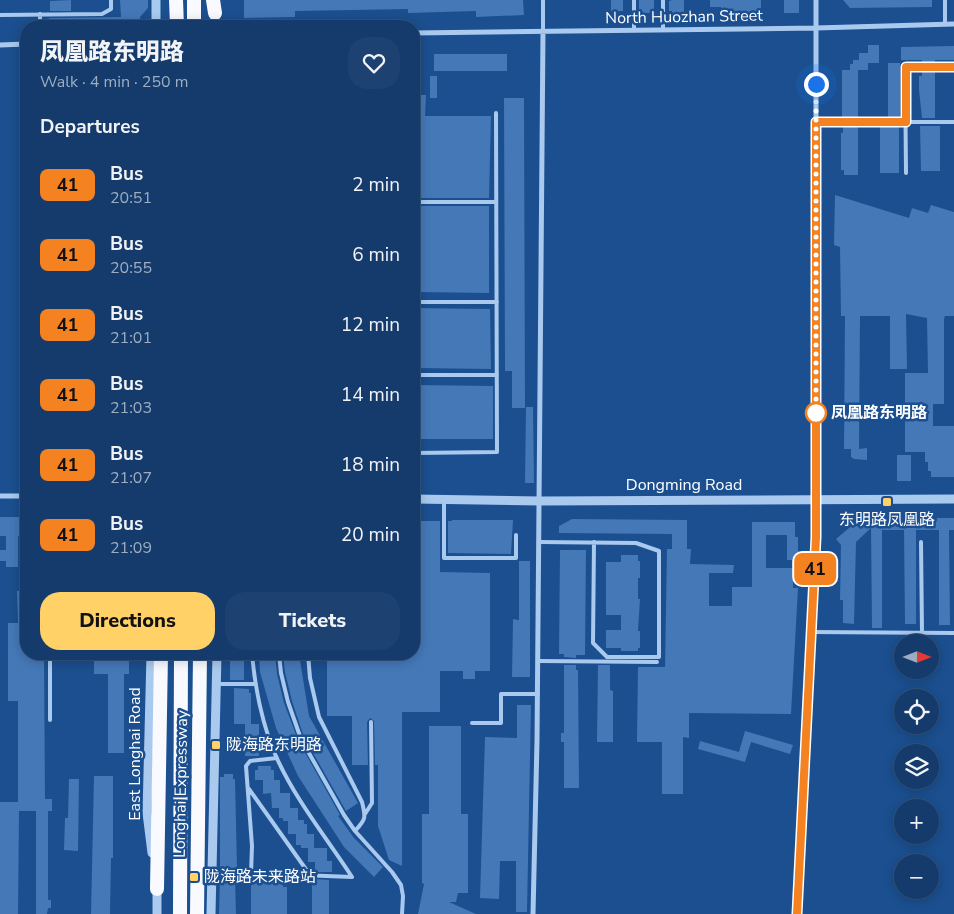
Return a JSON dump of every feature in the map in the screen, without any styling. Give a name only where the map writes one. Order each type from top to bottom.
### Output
[{"type":"highway","points":[[176,0],[176,20]]},
{"type":"highway","points":[[194,0],[194,20]]},
{"type":"highway","points":[[157,889],[161,660]]},
{"type":"highway","name":"Longhai Expressway","points":[[180,660],[180,914]]},
{"type":"highway","name":"Longhai Expressway","points":[[197,914],[200,660]]},
{"type":"street","points":[[156,0],[156,20]]},
{"type":"street","points":[[797,914],[816,537],[816,0]]},
{"type":"street","name":"North Huozhan Street","points":[[420,33],[816,28],[954,24]]},
{"type":"street","points":[[533,914],[538,694],[543,31]]},
{"type":"street","points":[[0,45],[20,44]]},
{"type":"street","points":[[0,496],[20,496]]},
{"type":"street","name":"Dongming Road","points":[[420,499],[540,501],[954,499]]},
{"type":"street","name":"East Longhai Road","points":[[151,660],[147,813],[157,889],[157,914]]},
{"type":"street","points":[[211,914],[217,660]]},
{"type":"lane","points":[[0,15],[102,14],[111,9],[110,0]]},
{"type":"lane","points":[[543,0],[543,31]]},
{"type":"lane","points":[[634,0],[634,30]]},
{"type":"lane","points":[[663,0],[663,29]]},
{"type":"lane","points":[[945,0],[945,24]]},
{"type":"lane","points":[[40,14],[40,20]]},
{"type":"lane","points":[[906,173],[906,67],[954,67]]},
{"type":"lane","points":[[420,453],[497,452],[496,113]]},
{"type":"lane","points":[[816,122],[954,122]]},
{"type":"lane","points":[[420,202],[496,202]]},
{"type":"lane","points":[[420,302],[497,302]]},
{"type":"lane","points":[[420,375],[497,376]]},
{"type":"lane","points":[[444,499],[444,558],[516,558],[516,535]]},
{"type":"lane","points":[[539,542],[594,542],[636,543],[659,551],[659,657],[607,657],[593,643],[594,542]]},
{"type":"lane","points":[[921,542],[922,633]]},
{"type":"lane","points":[[811,632],[954,633]]},
{"type":"lane","points":[[50,660],[50,720]]},
{"type":"lane","points":[[211,874],[352,877],[286,776],[277,758],[266,726],[256,684],[253,660]]},
{"type":"lane","points":[[280,660],[288,702],[301,738],[355,831],[392,872],[401,885],[403,896],[402,914]]},
{"type":"lane","points":[[308,660],[310,678],[319,717],[362,802],[365,821],[355,831]]},
{"type":"lane","points":[[538,661],[656,662]]},
{"type":"lane","points":[[216,684],[256,684]]},
{"type":"lane","points":[[472,723],[500,724],[500,694],[538,694]]},
{"type":"lane","points":[[365,814],[372,804],[371,722]]},
{"type":"lane","points":[[251,874],[252,846],[246,766],[250,762],[277,758]]},
{"type":"lane","points":[[248,787],[310,876]]},
{"type":"building","points":[[71,0],[71,11],[50,11],[50,1]]},
{"type":"building","points":[[120,0],[148,0],[148,8],[140,17],[140,20],[48,19],[50,18],[121,17]]},
{"type":"building","points":[[244,0],[523,0],[524,15],[476,17],[476,11],[408,13],[408,9],[295,11],[295,17],[244,18]]},
{"type":"building","points":[[611,0],[623,0],[623,11],[611,11]]},
{"type":"building","points":[[639,0],[654,0],[654,13],[642,13],[642,10],[639,10]]},
{"type":"building","points":[[684,0],[684,14],[672,14],[672,11],[669,11],[669,1]]},
{"type":"building","points":[[710,0],[761,0],[761,13],[732,13],[732,10],[721,10],[721,7],[710,7]]},
{"type":"building","points":[[784,0],[799,0],[799,13],[784,13]]},
{"type":"building","points":[[843,0],[932,0],[932,7],[850,8]]},
{"type":"building","points":[[868,45],[879,45],[879,63],[868,63],[868,70],[858,70],[858,118],[842,118],[842,70],[850,70],[850,64],[853,64],[853,60],[859,60],[859,53],[868,53]]},
{"type":"building","points":[[954,46],[954,60],[935,60],[935,63],[922,63],[922,60],[901,60],[901,47]]},
{"type":"building","points":[[434,54],[507,54],[507,71],[434,71]]},
{"type":"building","points":[[888,63],[900,63],[899,118],[888,118]]},
{"type":"building","points":[[922,71],[935,71],[935,118],[922,118],[919,76],[922,76]]},
{"type":"building","points":[[430,76],[437,76],[437,98],[430,98]]},
{"type":"building","points":[[420,95],[426,95],[425,116],[491,116],[489,198],[420,198]]},
{"type":"building","points":[[504,98],[524,98],[525,408],[512,408],[512,371],[505,371]]},
{"type":"building","points":[[843,126],[858,126],[858,175],[844,175],[844,170],[841,170],[841,133],[843,133]]},
{"type":"building","points":[[899,126],[899,173],[880,173],[880,127]]},
{"type":"building","points":[[920,126],[940,126],[940,171],[921,171]]},
{"type":"building","points":[[835,195],[909,218],[912,208],[928,213],[931,205],[954,212],[954,316],[945,316],[944,319],[944,404],[933,404],[933,426],[954,426],[954,477],[931,477],[931,471],[928,471],[928,462],[925,462],[925,452],[905,452],[905,373],[928,373],[927,318],[906,314],[907,369],[890,369],[890,316],[860,316],[859,449],[867,448],[867,460],[854,459],[851,457],[851,449],[844,449],[845,316],[841,316],[840,247],[834,245]]},
{"type":"building","points":[[420,206],[489,206],[489,293],[420,292]]},
{"type":"building","points":[[420,308],[490,309],[491,369],[420,368]]},
{"type":"building","points":[[420,385],[493,386],[493,439],[420,439]]},
{"type":"building","points":[[526,407],[533,407],[534,483],[525,483]]},
{"type":"building","points":[[897,455],[911,455],[911,481],[897,481]]},
{"type":"building","points":[[0,517],[20,517],[18,567],[6,567],[6,561],[0,561],[0,550],[6,550],[6,536],[0,536]]},
{"type":"building","points":[[861,518],[954,518],[954,530],[949,530],[950,625],[939,625],[939,530],[916,530],[916,624],[905,624],[904,530],[882,530],[882,628],[872,628],[871,528],[856,542],[854,624],[843,623],[843,600],[840,600],[841,545],[836,539]]},
{"type":"building","points":[[572,519],[687,520],[687,549],[691,549],[690,564],[734,565],[733,573],[709,573],[709,606],[732,606],[732,587],[752,587],[752,522],[795,522],[795,537],[798,537],[798,560],[787,560],[787,535],[766,535],[766,568],[793,568],[793,588],[798,588],[791,714],[689,713],[689,738],[683,737],[683,794],[662,794],[662,742],[637,742],[638,667],[665,667],[667,549],[672,549],[672,534],[559,533],[559,526]]},
{"type":"building","points":[[513,520],[511,554],[448,553],[448,521]]},
{"type":"building","points":[[420,521],[440,521],[440,572],[490,573],[490,671],[475,671],[475,679],[463,679],[463,671],[440,671],[440,712],[402,712],[402,866],[389,860],[378,826],[378,765],[375,765],[374,721],[370,718],[367,722],[368,765],[352,765],[352,716],[327,716],[327,660],[420,660]]},
{"type":"building","points":[[560,550],[586,550],[585,655],[576,655],[576,658],[564,657],[564,654],[559,654]]},
{"type":"building","points":[[621,555],[638,555],[638,561],[640,561],[640,578],[638,578],[638,599],[640,599],[638,631],[640,631],[640,648],[638,648],[638,651],[621,651],[621,648],[606,648],[606,630],[621,630],[621,615],[606,615],[606,562],[621,562]]},
{"type":"building","points":[[519,561],[530,561],[530,677],[512,677],[513,619],[519,620]]},
{"type":"building","points":[[17,591],[20,591],[20,660],[44,660],[45,799],[52,799],[52,811],[48,811],[48,900],[51,900],[51,908],[48,908],[47,914],[36,914],[36,811],[19,811],[18,914],[0,914],[0,802],[18,802],[18,701],[8,701],[8,623],[18,623]]},
{"type":"building","points":[[94,660],[129,660],[129,674],[124,674],[124,753],[108,753],[108,674],[94,674]]},
{"type":"building","points":[[230,660],[244,660],[244,680],[230,680]]},
{"type":"building","points":[[259,660],[276,660],[284,703],[298,740],[340,815],[338,816],[354,838],[383,867],[374,877],[344,847],[298,776],[276,728],[260,672]]},
{"type":"building","points":[[284,660],[300,660],[309,716],[358,803],[346,811],[304,737],[285,672]]},
{"type":"building","points":[[564,665],[576,665],[576,670],[578,670],[579,788],[564,788],[564,742],[561,742],[561,733],[564,733]]},
{"type":"building","points":[[598,665],[610,665],[610,690],[613,691],[613,742],[597,742]]},
{"type":"building","points":[[234,688],[249,689],[249,693],[251,693],[251,724],[259,724],[259,756],[245,756],[245,724],[234,724]]},
{"type":"building","points":[[517,705],[531,705],[527,912],[516,912],[516,861],[500,861],[499,899],[480,898],[485,737],[517,738]]},
{"type":"building","points":[[429,726],[461,726],[461,814],[468,814],[468,893],[458,893],[456,902],[449,902],[476,914],[418,914],[424,884],[422,883],[422,814],[429,814]]},
{"type":"building","points":[[745,731],[793,745],[790,754],[751,742],[745,762],[698,749],[700,741],[739,752]]},
{"type":"building","points":[[258,766],[271,766],[271,770],[274,770],[274,780],[280,780],[280,793],[290,793],[290,808],[298,808],[298,820],[304,820],[304,824],[307,824],[307,834],[314,834],[314,848],[327,848],[327,861],[332,861],[332,872],[315,872],[315,862],[308,862],[308,848],[301,848],[301,845],[296,845],[296,834],[288,834],[288,821],[283,821],[283,818],[279,818],[279,808],[272,808],[271,793],[263,794],[263,780],[255,780],[255,770],[258,770]]},
{"type":"building","points":[[224,774],[233,774],[233,779],[235,779],[237,868],[235,870],[220,870],[220,777],[224,777]]},
{"type":"building","points":[[94,776],[113,776],[113,858],[111,858],[110,914],[91,914]]},
{"type":"building","points":[[69,779],[79,779],[78,851],[64,850],[65,818],[68,818]]},
{"type":"building","points":[[220,878],[235,878],[236,914],[219,914]]},
{"type":"building","points":[[315,879],[329,880],[329,914],[312,914],[312,884],[315,884]]},
{"type":"building","points":[[251,883],[283,884],[283,887],[287,887],[287,914],[251,914]]},
{"type":"bus line","name":"41","points":[[797,914],[816,537],[816,122],[906,122],[906,67],[954,67]]},
{"type":"place","name":"凤凰路东明路","points":[[816,413]]},
{"type":"place","name":"东明路凤凰路","points":[[887,502]]},
{"type":"place","name":"陇海路东明路","points":[[216,745]]},
{"type":"place","name":"陇海路未来路站","points":[[194,877]]},
{"type":"route","points":[[816,84],[815,269],[816,422],[816,413]]}]
